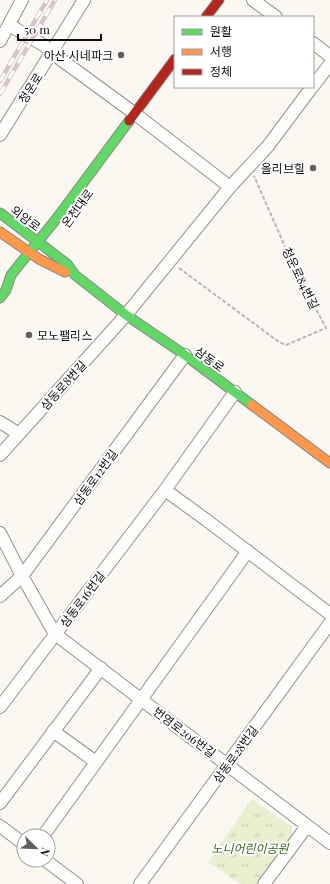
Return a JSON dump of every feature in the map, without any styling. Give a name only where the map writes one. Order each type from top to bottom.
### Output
[{"type":"main road","points":[[207,16],[219,0]]},
{"type":"main road","points":[[219,16],[229,2]]},
{"type":"main road","name":"온천대로","points":[[0,298],[6,290],[11,275],[140,118],[174,61]]},
{"type":"main road","name":"외암로","points":[[0,213],[38,242],[50,246]]},
{"type":"main road","points":[[0,232],[29,253]]},
{"type":"main road","points":[[37,262],[50,246]]},
{"type":"main road","name":"삼동로","points":[[50,246],[75,275],[126,315],[185,355],[330,463]]},
{"type":"main road","name":"삼동로","points":[[29,253],[37,262],[62,272],[75,275]]},
{"type":"main road","name":"온천대로","points":[[6,290],[17,283]]},
{"type":"street","points":[[0,40],[22,0]]},
{"type":"street","name":"청운로","points":[[0,135],[84,0]]},
{"type":"street","points":[[253,0],[275,16]]},
{"type":"street","points":[[9,25],[45,46],[52,53],[230,187]]},
{"type":"street","points":[[314,44],[330,56]]},
{"type":"street","points":[[314,86],[330,64]]},
{"type":"street","points":[[126,315],[230,187],[268,146],[312,88]]},
{"type":"street","name":"삼동로8번길","points":[[0,455],[126,315]]},
{"type":"street","name":"삼동로12번길","points":[[0,596],[22,576],[185,355]]},
{"type":"street","name":"삼동로16번길","points":[[0,707],[165,490],[234,392]]},
{"type":"street","points":[[0,422],[19,434]]},
{"type":"street","points":[[165,490],[330,614]]},
{"type":"street","name":"번영로206번길","points":[[0,533],[22,576],[56,634],[330,843]]},
{"type":"street","points":[[49,828],[248,551]]},
{"type":"street","name":"삼동로28번길","points":[[140,884],[330,624]]},
{"type":"street","points":[[0,803],[101,668]]},
{"type":"street","points":[[53,731],[96,762]]},
{"type":"street","points":[[0,826],[16,838]]},
{"type":"street","points":[[264,884],[307,826]]},
{"type":"street","points":[[56,868],[77,884]]},
{"type":"path","name":"청운로84번길","points":[[170,262],[279,342],[286,345],[326,328],[294,267],[250,167]]},
{"type":"green space","name":"노니어린이공원","points":[[252,799],[292,827],[292,835],[258,884],[240,884],[208,862]]},
{"type":"railway","points":[[0,81],[47,0]]},
{"type":"railway","points":[[0,94],[55,0]]},
{"type":"traffic: fast","points":[[0,298],[6,290],[11,275],[57,218],[129,121]]},
{"type":"traffic: fast","points":[[0,213],[67,264],[75,275],[126,315],[185,355],[252,405]]},
{"type":"traffic: slow","points":[[0,232],[39,259],[65,272]]},
{"type":"traffic: slow","points":[[252,405],[330,463]]},
{"type":"traffic: jam","points":[[207,16],[219,0]]},
{"type":"traffic: jam","points":[[129,121],[174,60]]},
{"type":"place","name":"아산 시네파크","points":[[121,55]]},
{"type":"place","name":"올리브힐","points":[[313,168]]},
{"type":"place","name":"모노팰리스","points":[[29,335]]}]
